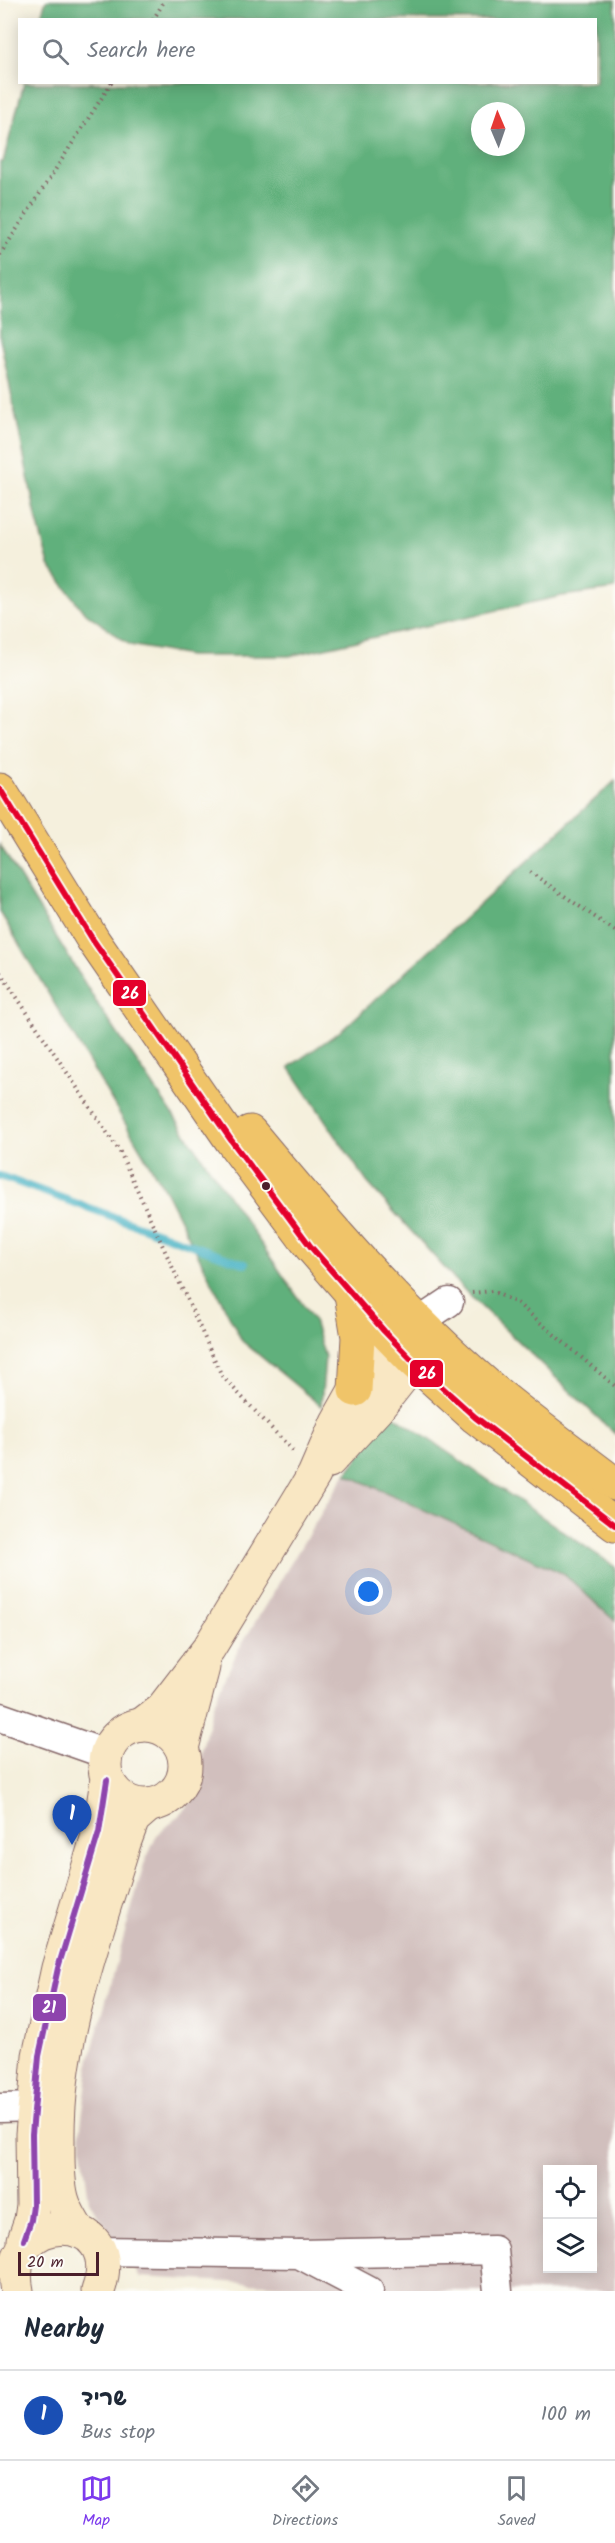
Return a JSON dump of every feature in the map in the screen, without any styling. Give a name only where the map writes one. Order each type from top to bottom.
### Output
[{"type":"highway","points":[[0,789],[93,940],[237,1149],[311,1247],[404,1352],[475,1417],[615,1525]]},
{"type":"highway","points":[[93,940],[320,1217],[419,1322],[487,1384],[615,1484]]},
{"type":"highway","points":[[351,1294],[359,1344],[355,1390]]},
{"type":"street","points":[[314,1475],[359,1430],[419,1322],[449,1302]]},
{"type":"street","points":[[141,1725],[162,1709],[209,1648],[314,1475],[337,1422],[355,1390],[404,1352]]},
{"type":"street","points":[[182,1748],[191,1706],[209,1648]]},
{"type":"street","points":[[0,1717],[107,1767],[114,1791],[124,1799],[136,1804],[149,1805],[161,1802],[180,1785],[185,1773],[185,1760],[182,1748],[174,1737],[165,1730],[141,1725],[119,1734],[107,1767],[99,1832],[58,1968],[39,2056],[34,2107],[33,2205],[31,2220],[12,2266],[13,2281],[17,2291]]},
{"type":"street","points":[[98,2291],[102,2280],[102,2265],[66,2211],[58,2178],[58,2114],[63,2064],[78,1995],[124,1843],[133,1820],[149,1805]]},
{"type":"street","points":[[0,2108],[34,2107]]},
{"type":"street","points":[[24,2240],[50,2227],[64,2227],[88,2241],[299,2254],[494,2250],[498,2291]]},
{"type":"street","points":[[299,2254],[369,2291]]},
{"type":"path","points":[[154,18],[165,0]]},
{"type":"path","points":[[0,255],[111,84]]},
{"type":"path","points":[[530,872],[615,931]]},
{"type":"path","points":[[0,972],[120,1152],[222,1376],[314,1475]]},
{"type":"path","points":[[449,1302],[468,1294],[482,1292],[503,1294],[517,1303],[615,1386]]},
{"type":"shaded area","points":[[345,1474],[564,1574],[615,1621],[615,2291],[386,2291],[140,2277],[89,2201],[80,2133],[90,2058],[144,1864],[157,1835],[178,1817],[198,1794],[202,1749],[213,1705],[237,1652]]},
{"type":"green space","points":[[46,0],[615,0],[615,589],[562,596],[289,656],[189,656],[130,645],[82,610],[49,565],[37,521],[0,338],[0,162],[3,162],[24,84],[597,84],[597,18],[40,18]]},
{"type":"green space","points":[[615,781],[615,1434],[468,1294],[367,1182],[289,1067],[342,1030]]},
{"type":"green space","points":[[0,845],[100,1008],[314,1321],[325,1357],[321,1406],[242,1341],[166,1192],[0,912]]},
{"type":"green space","points":[[392,1414],[615,1567],[615,1621],[564,1574],[346,1474]]},
{"type":"waterway","points":[[0,1176],[245,1264]]},
{"type":"transit line","name":"26","points":[[0,789],[93,940],[231,1140],[311,1247],[414,1362],[475,1417],[615,1525]]},
{"type":"transit line","name":"21","points":[[24,2240],[33,2205],[32,2134],[39,2056],[58,1968],[99,1832],[107,1780]]},
{"type":"place","name":"שריד","points":[[72,1845]]}]
